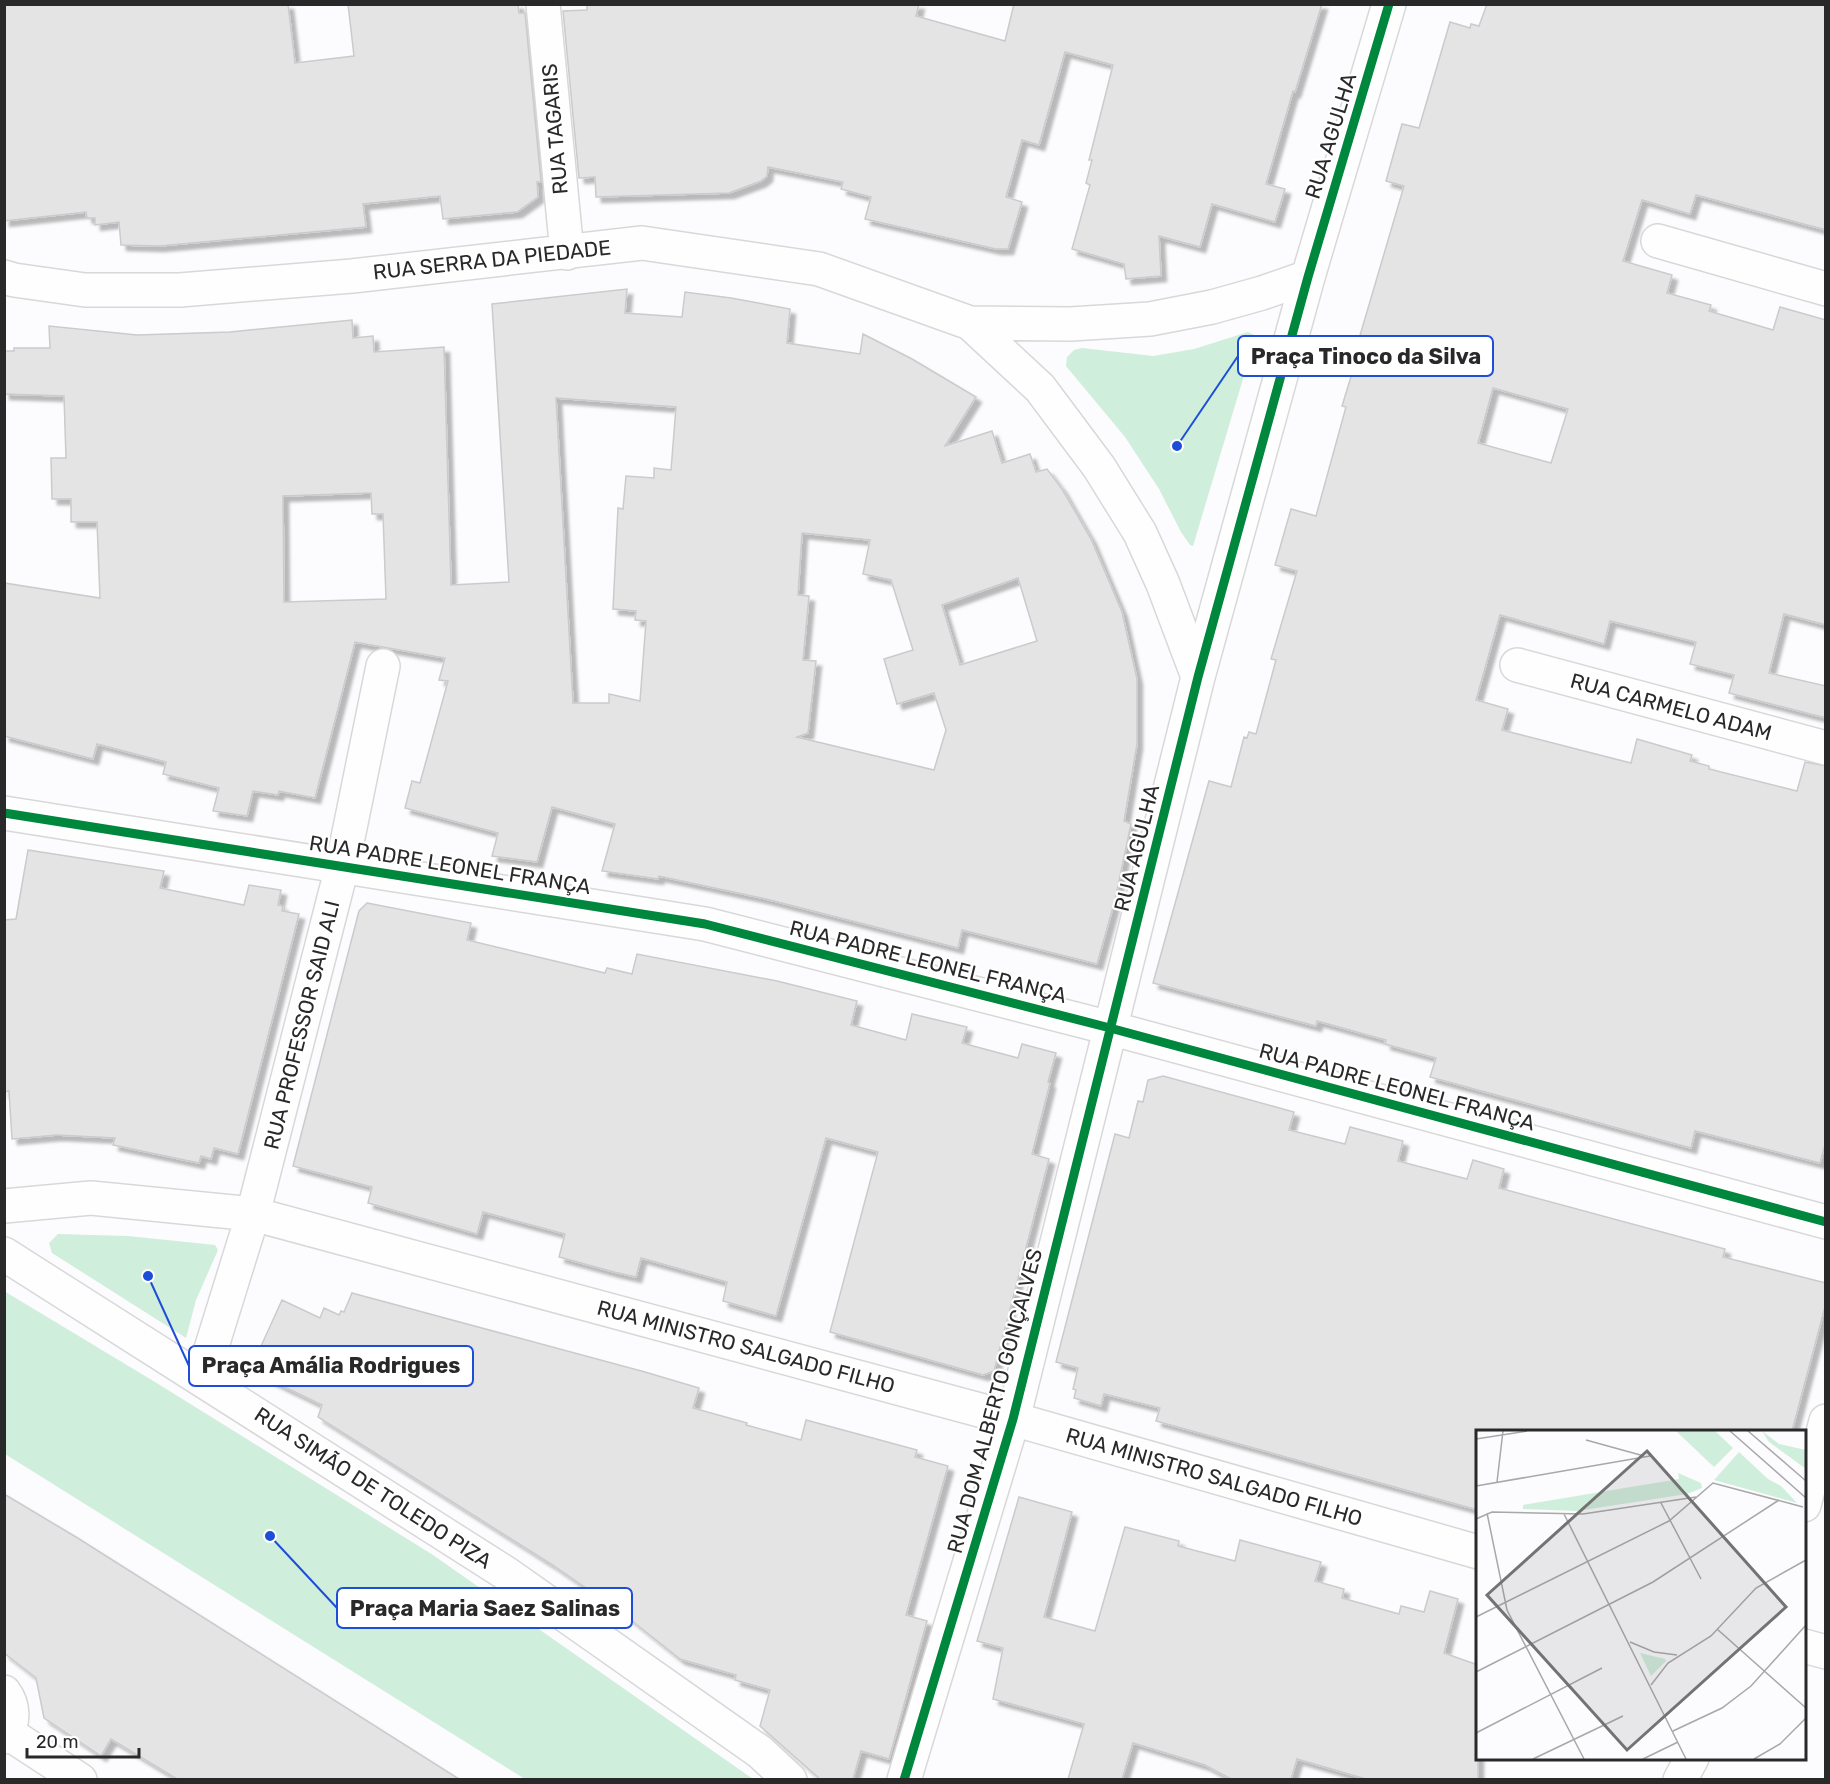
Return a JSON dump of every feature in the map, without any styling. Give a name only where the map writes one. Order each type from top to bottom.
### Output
[{"type":"street","name":"RUA TAGARIS","points":[[543,4],[567,253]]},
{"type":"street","name":"RUA AGULHA","points":[[1110,1028],[1198,677],[1308,277],[1389,4]]},
{"type":"street","points":[[1658,241],[1826,289]]},
{"type":"street","name":"RUA SERRA DA PIEDADE","points":[[4,277],[85,290],[180,290],[352,276],[642,243],[819,268],[970,323]]},
{"type":"street","points":[[970,323],[1071,324],[1150,319],[1252,296],[1308,277]]},
{"type":"street","points":[[970,323],[1040,388],[1099,467],[1140,533],[1163,584],[1198,677]]},
{"type":"street","name":"RUA CARMELO ADAM","points":[[1517,665],[1826,748]]},
{"type":"street","name":"RUA PROFESSOR SAID ALI","points":[[202,1378],[253,1214],[342,867],[383,666]]},
{"type":"street","name":"RUA PADRE LEONEL FRANÇA","points":[[4,813],[705,924],[1110,1028],[1826,1222]]},
{"type":"street","name":"RUA DOM ALBERTO GONÇALVES","points":[[904,1779],[1013,1419],[1110,1028]]},
{"type":"street","name":"RUA MINISTRO SALGADO FILHO","points":[[4,1206],[90,1198],[253,1214],[1013,1419],[1476,1551]]},
{"type":"street","name":"RUA SIMÃO DE TOLEDO PIZA","points":[[4,1254],[507,1574],[760,1752],[790,1779]]},
{"type":"street","points":[[1806,1497],[1826,1421]]},
{"type":"street","points":[[1806,1647],[1826,1652]]},
{"type":"street","points":[[4,1692],[12,1708],[11,1737],[46,1779]]},
{"type":"street","points":[[11,1737],[80,1779]]},
{"type":"street","points":[[1680,1779],[1691,1760]]},
{"type":"green space","points":[[1248,332],[1254,335],[1254,342],[1193,546],[1181,532],[1159,489],[1125,437],[1066,366],[1067,357],[1074,350],[1082,348],[1153,356],[1194,349]]},
{"type":"green space","points":[[58,1234],[128,1236],[215,1245],[218,1250],[196,1300],[186,1338],[52,1253],[49,1243]]},
{"type":"green space","points":[[4,1291],[433,1555],[753,1779],[525,1779],[5,1454]]},
{"type":"building","points":[[4,4],[288,4],[295,63],[354,56],[348,4],[518,4],[519,13],[525,13],[541,182],[537,182],[538,197],[517,212],[443,219],[440,196],[363,204],[366,227],[159,246],[121,245],[119,222],[95,225],[95,218],[87,218],[86,212],[4,221]]},
{"type":"building","points":[[587,4],[919,4],[916,16],[1005,41],[1014,4],[1322,4],[1295,92],[1293,91],[1266,184],[1285,189],[1275,222],[1212,204],[1200,247],[1159,236],[1161,276],[1126,279],[1124,264],[1072,249],[1090,185],[1086,183],[1092,160],[1089,160],[1113,65],[1065,52],[1039,145],[1022,140],[1006,197],[1022,202],[1008,249],[996,249],[865,219],[871,197],[841,189],[843,182],[768,167],[767,176],[761,181],[729,193],[596,197],[595,177],[579,178],[563,11],[587,10]]},
{"type":"building","points":[[1487,4],[1826,4],[1826,230],[1696,195],[1690,214],[1642,200],[1623,261],[1672,275],[1667,293],[1711,305],[1709,311],[1773,330],[1780,307],[1826,320],[1826,625],[1784,614],[1769,673],[1826,686],[1826,718],[1729,693],[1734,675],[1690,664],[1696,642],[1610,621],[1604,644],[1500,615],[1476,700],[1508,709],[1502,730],[1631,763],[1637,739],[1692,755],[1690,761],[1709,766],[1709,769],[1797,791],[1805,762],[1826,766],[1826,1141],[1820,1163],[1695,1131],[1691,1148],[1430,1077],[1436,1058],[1385,1044],[1386,1040],[1317,1021],[1316,1026],[1153,983],[1209,781],[1231,787],[1244,737],[1247,738],[1249,732],[1256,734],[1276,660],[1271,659],[1297,571],[1275,565],[1291,509],[1316,516],[1346,407],[1342,406],[1354,367],[1351,366],[1404,186],[1386,181],[1402,124],[1419,128],[1450,22],[1470,28],[1471,24],[1479,26]],"holes":[[[1493,388],[1568,409],[1551,463],[1478,443]]]},
{"type":"building","points":[[627,289],[625,313],[682,317],[685,292],[790,309],[787,343],[860,354],[863,334],[912,359],[976,397],[945,446],[992,431],[1002,463],[1030,454],[1036,472],[1047,469],[1062,489],[1091,539],[1122,612],[1137,679],[1137,744],[1124,821],[1131,824],[1115,900],[1097,964],[962,930],[958,948],[766,899],[659,876],[658,879],[602,871],[615,824],[552,807],[537,862],[492,856],[498,833],[405,808],[412,781],[420,783],[448,681],[439,680],[445,658],[355,642],[315,798],[279,791],[278,795],[253,791],[247,816],[213,811],[219,788],[163,774],[166,762],[97,744],[93,759],[4,736],[4,583],[100,598],[97,522],[71,522],[71,499],[52,499],[51,458],[66,458],[64,396],[4,394],[4,351],[14,351],[14,348],[50,348],[49,326],[137,335],[230,332],[352,320],[353,338],[373,336],[374,352],[444,347],[451,585],[509,582],[492,304]],"holes":[[[556,398],[676,407],[671,470],[654,468],[654,478],[626,476],[623,509],[618,508],[613,609],[636,611],[635,620],[646,621],[640,701],[609,694],[609,703],[573,703]],[[371,493],[372,514],[383,514],[386,599],[284,602],[283,496]],[[802,533],[870,540],[863,574],[891,580],[913,650],[884,659],[897,704],[934,693],[946,730],[934,770],[797,737],[808,733],[816,661],[803,660],[809,596],[798,595]],[[1018,578],[1037,641],[960,665],[942,605]]]},
{"type":"building","points":[[28,850],[164,871],[160,888],[244,905],[249,885],[281,890],[278,905],[283,906],[282,911],[299,914],[238,1154],[214,1148],[211,1159],[201,1156],[199,1163],[113,1145],[115,1138],[57,1135],[12,1139],[9,1091],[4,1092],[4,920],[16,919]]},
{"type":"building","points":[[367,903],[471,923],[467,940],[605,973],[607,968],[632,974],[637,954],[777,981],[857,1001],[851,1025],[906,1040],[912,1014],[967,1027],[962,1043],[1018,1058],[1022,1044],[1056,1053],[1032,1154],[1049,1159],[994,1371],[983,1375],[830,1332],[878,1152],[826,1138],[776,1316],[723,1301],[727,1282],[641,1258],[636,1277],[614,1272],[559,1257],[565,1234],[483,1212],[477,1234],[368,1203],[372,1187],[293,1166],[359,911]]},
{"type":"building","points":[[1163,1076],[1294,1112],[1289,1130],[1345,1144],[1350,1127],[1403,1141],[1398,1161],[1467,1179],[1473,1160],[1504,1169],[1499,1188],[1725,1249],[1723,1257],[1826,1283],[1826,1303],[1792,1430],[1476,1430],[1476,1509],[1156,1421],[1160,1408],[1104,1394],[1101,1406],[1074,1398],[1076,1390],[1073,1389],[1078,1368],[1056,1362],[1115,1134],[1129,1138],[1138,1101],[1143,1102],[1148,1080]]},
{"type":"building","points":[[352,1293],[699,1388],[693,1408],[747,1423],[746,1425],[801,1440],[806,1420],[917,1450],[915,1457],[948,1466],[906,1615],[927,1621],[889,1759],[861,1751],[853,1779],[820,1779],[760,1726],[770,1690],[735,1680],[736,1675],[680,1659],[621,1612],[551,1564],[318,1417],[322,1405],[270,1380],[272,1375],[252,1366],[282,1300],[320,1318],[324,1308],[339,1315],[341,1311],[344,1312]]},
{"type":"building","points":[[4,1494],[459,1779],[177,1779],[111,1739],[101,1756],[44,1718],[36,1678],[4,1653]]},
{"type":"building","points":[[1019,1497],[1072,1512],[1044,1617],[1095,1631],[1125,1527],[1179,1541],[1178,1546],[1235,1561],[1240,1540],[1321,1562],[1315,1581],[1344,1589],[1342,1598],[1399,1614],[1401,1606],[1424,1612],[1430,1591],[1458,1599],[1444,1653],[1476,1664],[1478,1779],[1366,1779],[1297,1759],[1291,1779],[1231,1779],[1205,1765],[1133,1743],[1122,1779],[1068,1779],[1084,1724],[993,1699],[1003,1648],[977,1641]]},
{"type":"cycle path","points":[[904,1780],[1013,1419],[1198,677],[1308,277],[1389,4]]},
{"type":"cycle path","points":[[4,813],[705,924],[1110,1028],[1826,1222]]},
{"type":"place","name":"Praça Tinoco da Silva","points":[[1177,446]]},
{"type":"place","name":"Praça Amália Rodrigues","points":[[148,1276]]},
{"type":"place","name":"Praça Maria Saez Salinas","points":[[270,1536]]}]
